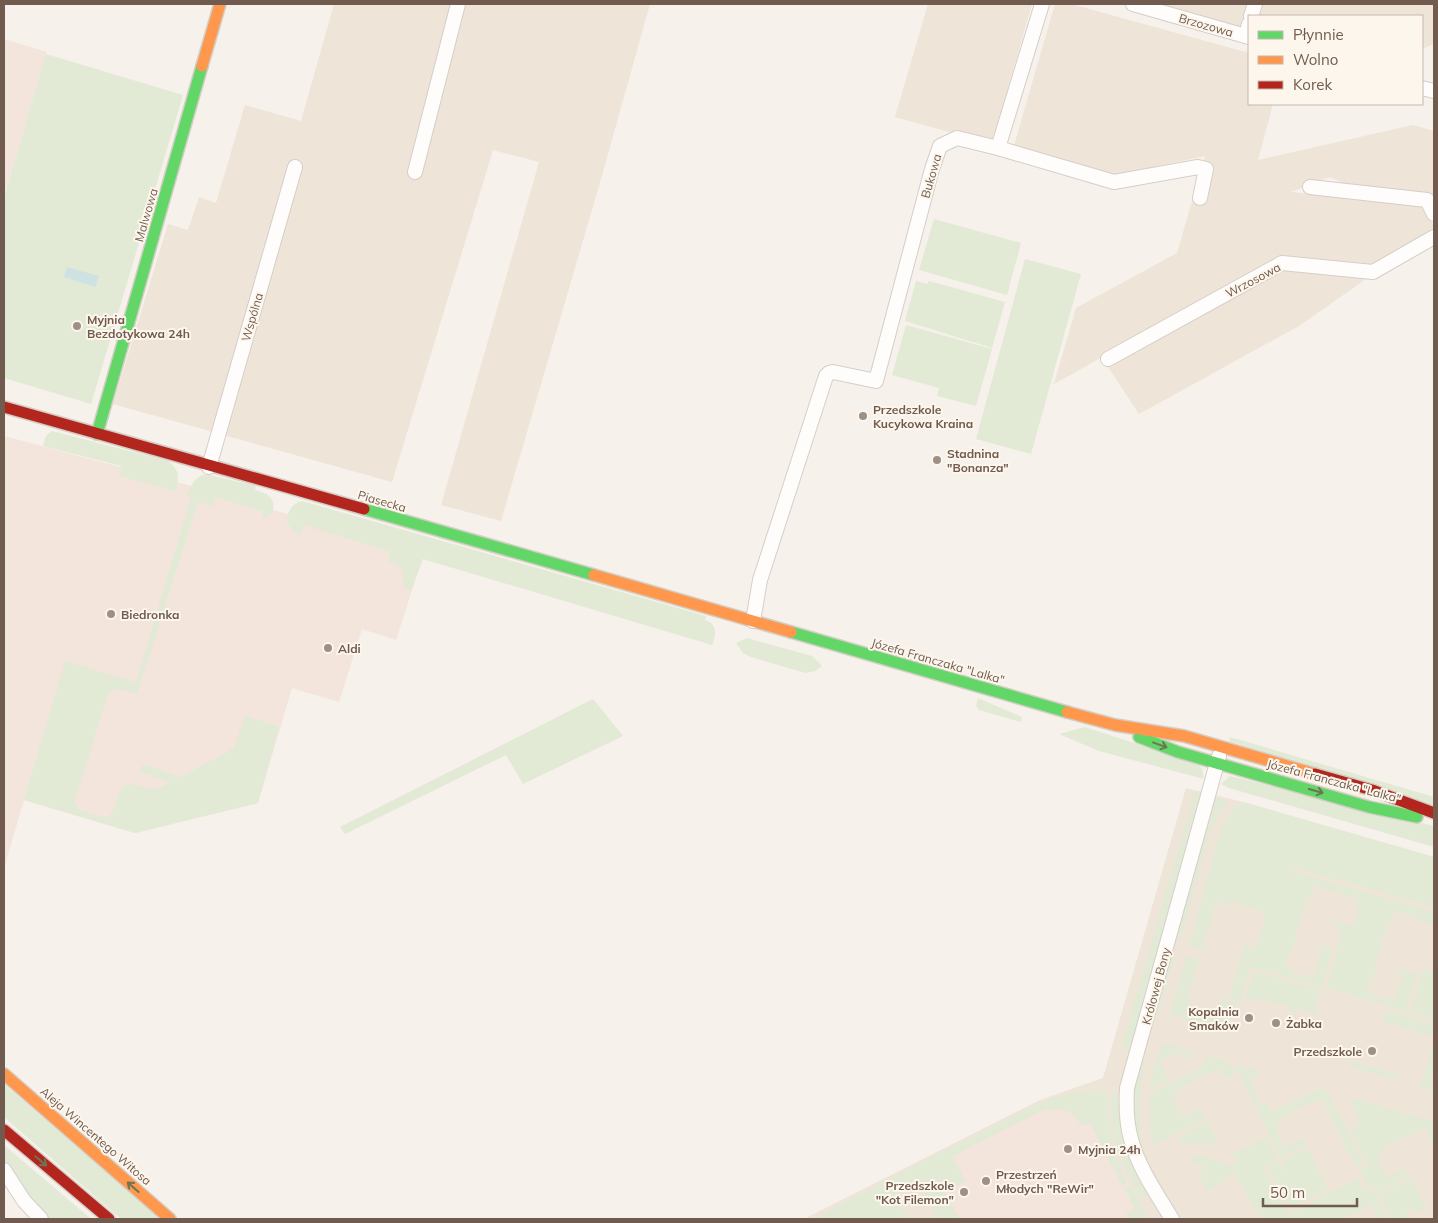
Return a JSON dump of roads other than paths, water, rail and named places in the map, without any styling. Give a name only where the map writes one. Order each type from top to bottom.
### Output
[{"type":"street","name":"Malwowa","points":[[97,434],[220,4]]},
{"type":"street","points":[[415,172],[458,4]]},
{"type":"street","points":[[998,148],[1042,4]]},
{"type":"street","name":"Brzozowa","points":[[1133,4],[1248,33]]},
{"type":"street","name":"Bukowa","points":[[753,622],[760,580],[826,376],[833,372],[876,382],[932,169],[940,146],[957,138],[1114,182],[1198,167],[1206,169],[1200,198]]},
{"type":"street","name":"Wspólna","points":[[209,467],[295,166]]},
{"type":"street","points":[[1310,188],[1427,200],[1434,214]]},
{"type":"street","name":"Wrzosowa","points":[[1108,359],[1282,263],[1373,272],[1434,237]]},
{"type":"street","name":"Piasecka","points":[[4,407],[753,622]]},
{"type":"street","name":"Józefa Franczaka \"Lalka\"","points":[[753,622],[1115,725],[1184,736],[1372,790],[1434,813]]},
{"type":"street","name":"Józefa Franczaka \"Lalka\"","points":[[1115,725],[1141,738],[1178,752],[1369,807],[1434,821]]},
{"type":"street","name":"Królowej Bony","points":[[1172,1219],[1140,1162],[1131,1141],[1127,1118],[1127,1088],[1222,747]]},
{"type":"street","name":"Aleja Wincentego Witosa","points":[[4,1074],[170,1219]]},
{"type":"street","points":[[4,1130],[109,1219]]},
{"type":"street","points":[[4,1170],[24,1201],[41,1219]]},
{"type":"place","name":"Myjnia Bezdotykowa 24h","points":[[77,326]]},
{"type":"place","name":"Przedszkole Kucykowa Kraina","points":[[863,416]]},
{"type":"place","name":"Stadnina \"Bonanza\"","points":[[937,460]]},
{"type":"place","name":"Biedronka","points":[[111,614]]},
{"type":"place","name":"Aldi","points":[[328,648]]},
{"type":"place","name":"Kopalnia Smaków","points":[[1249,1018]]},
{"type":"place","name":"Żabka","points":[[1276,1023]]},
{"type":"place","name":"Przedszkole","points":[[1372,1051]]},
{"type":"place","name":"Myjnia 24h","points":[[1068,1149]]},
{"type":"place","name":"Przestrzeń Młodych \"ReWir\"","points":[[986,1181]]},
{"type":"place","name":"Przedszkole \"Kot Filemon\"","points":[[964,1192]]}]
